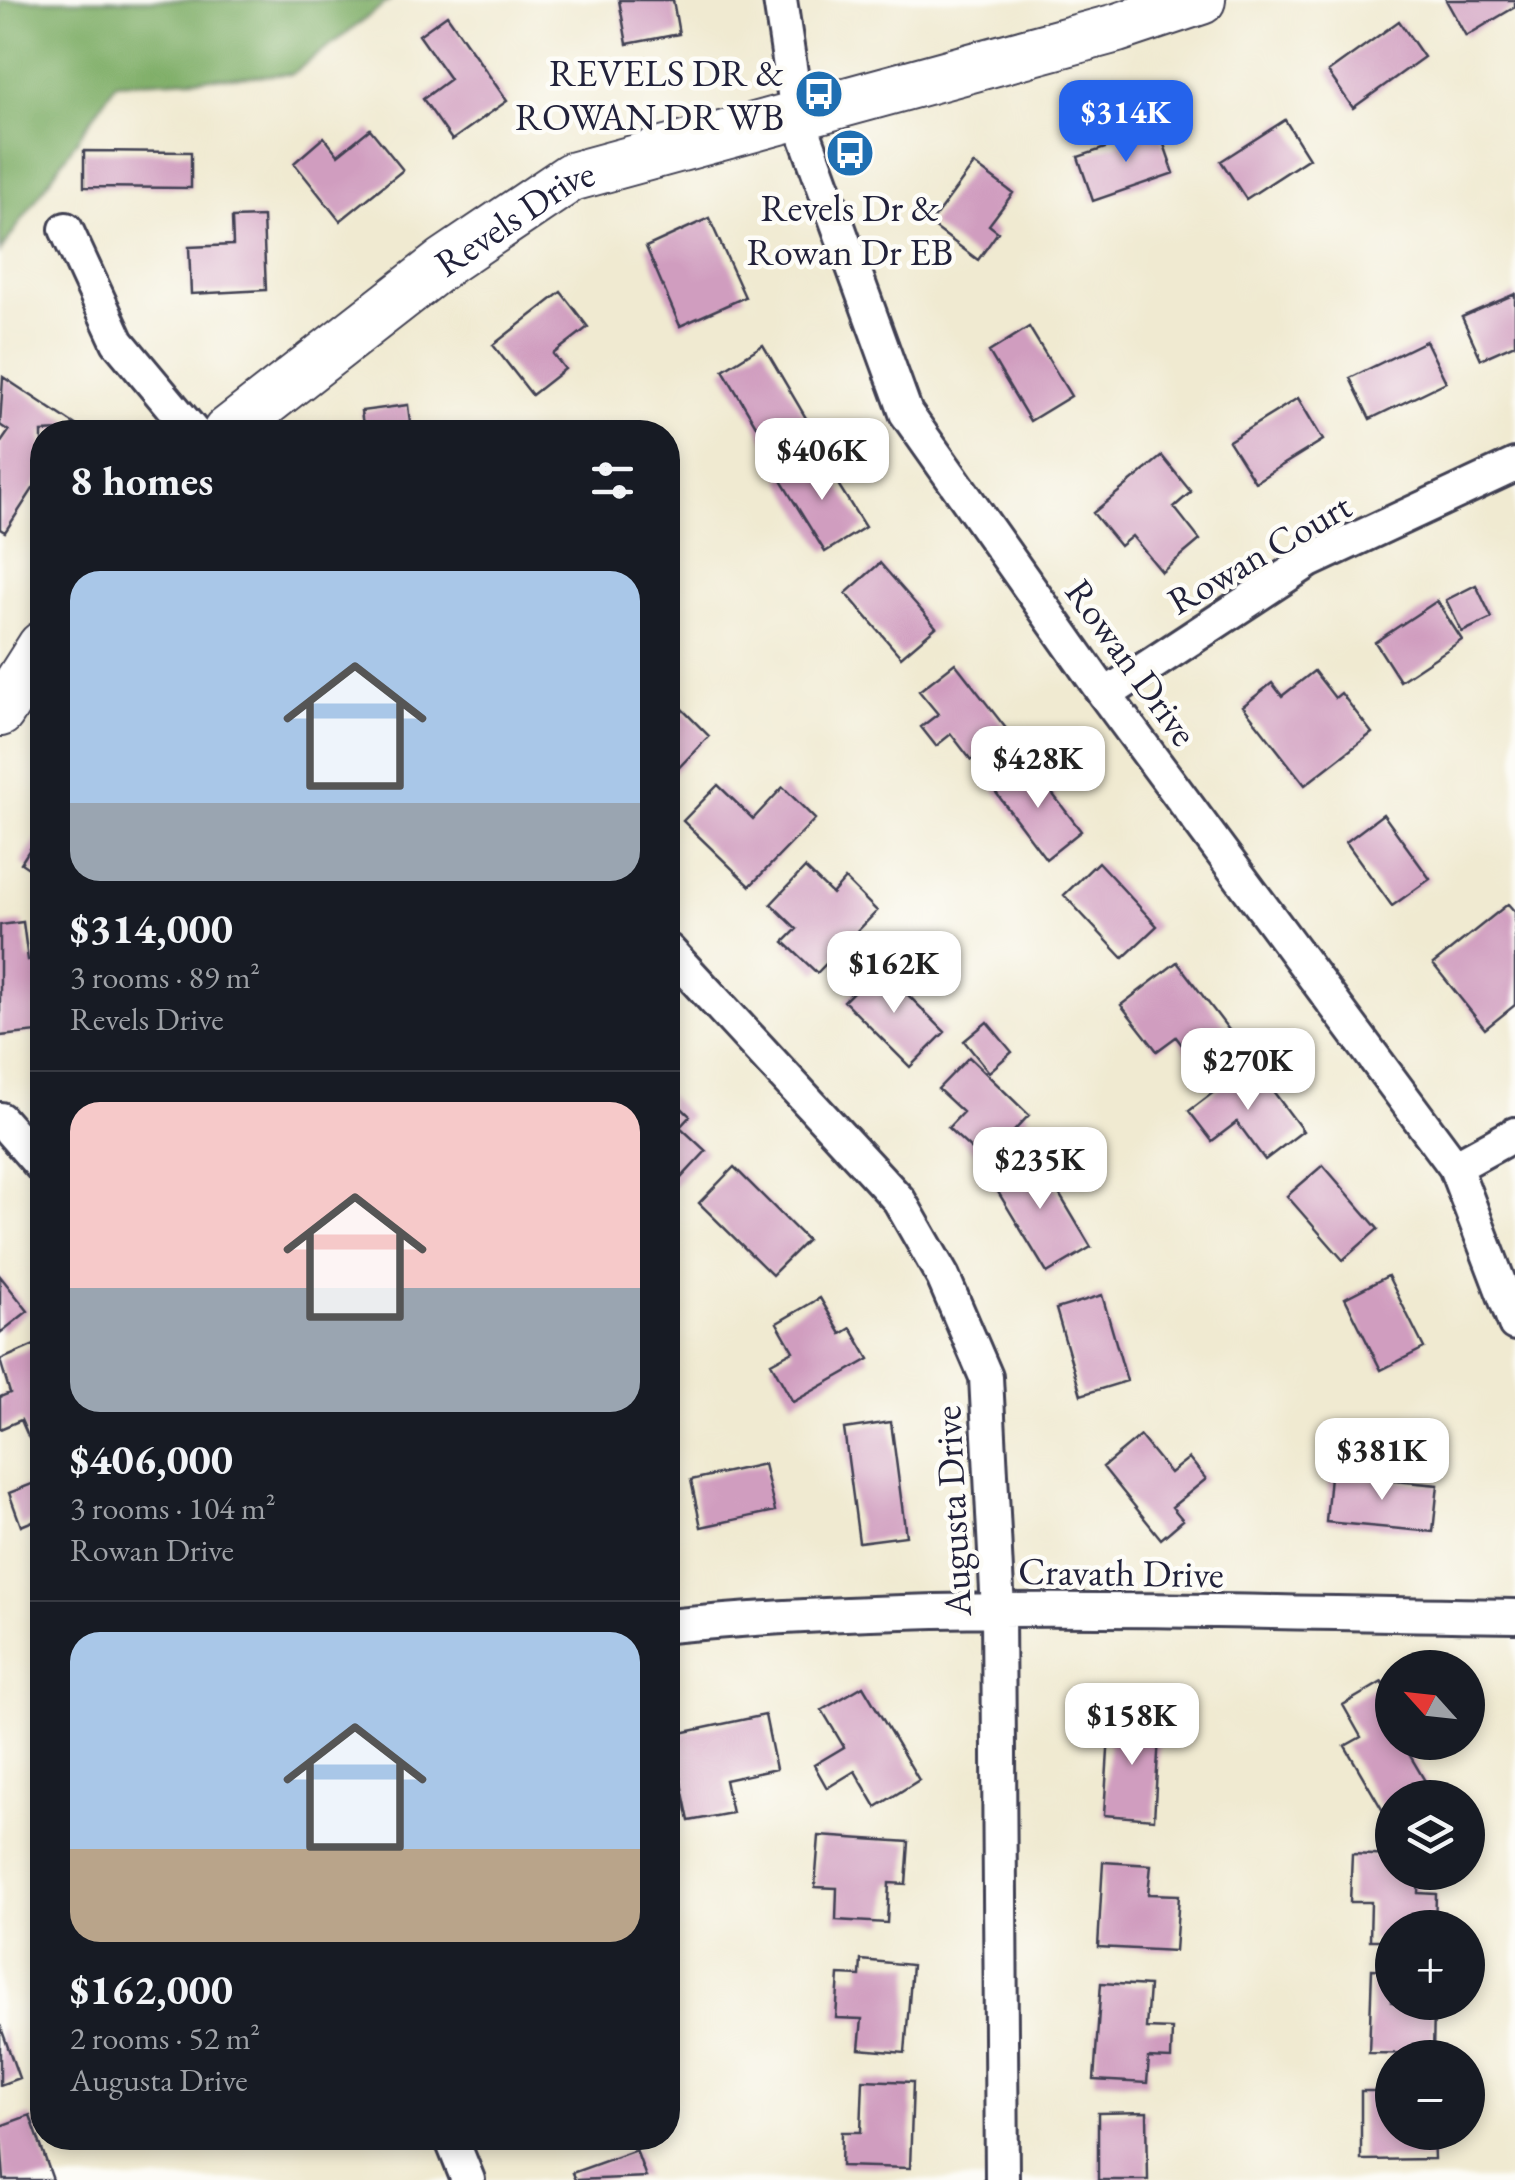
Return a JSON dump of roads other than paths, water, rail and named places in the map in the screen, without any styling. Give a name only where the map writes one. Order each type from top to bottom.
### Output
[{"type":"street","name":"Rowan Drive","points":[[780,0],[798,113],[906,413],[1104,695],[1455,1167],[1515,1324]]},
{"type":"street","name":"Revels Drive","points":[[242,420],[445,262],[571,178],[1117,28],[1201,0]]},
{"type":"street","points":[[66,229],[118,342],[183,420]]},
{"type":"street","name":"Rowan Court","points":[[1104,695],[1309,560],[1515,465]]},
{"type":"street","points":[[0,712],[30,665]]},
{"type":"street","name":"Augusta Drive","points":[[680,963],[900,1200],[943,1276],[986,1376],[998,1611],[1002,2180]]},
{"type":"street","points":[[0,1118],[30,1153]]},
{"type":"street","points":[[1455,1167],[1515,1134]]},
{"type":"street","name":"Cravath Drive","points":[[680,1625],[780,1615],[998,1611],[1515,1616]]},
{"type":"street","points":[[457,2150],[468,2180]]},
{"type":"place","name":"REVELS DR & ROWAN DR WB","points":[[819,94]]},
{"type":"place","name":"Revels Dr & Rowan Dr EB","points":[[850,153]]}]
